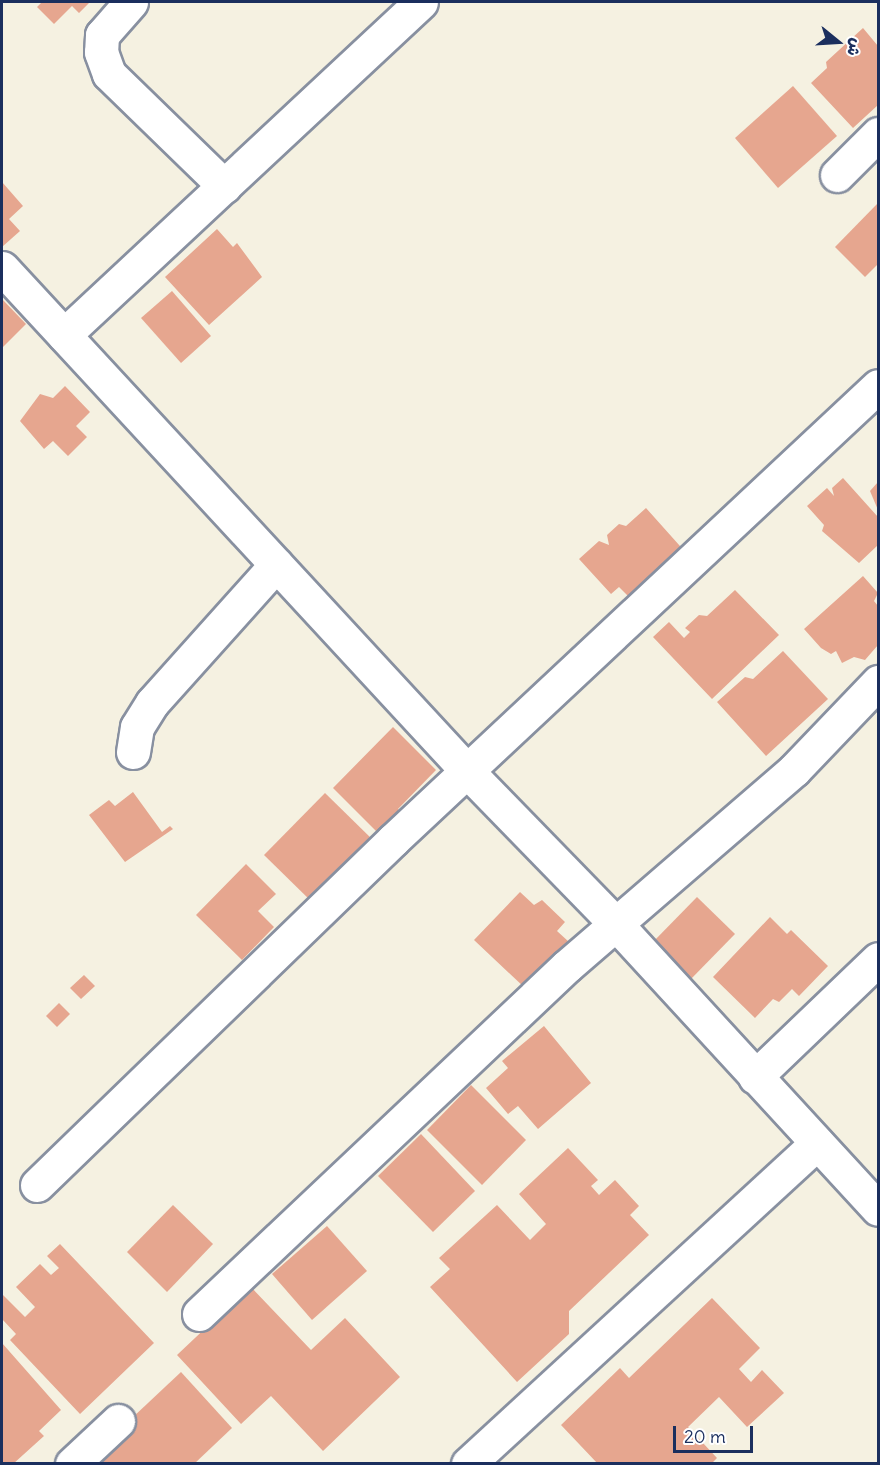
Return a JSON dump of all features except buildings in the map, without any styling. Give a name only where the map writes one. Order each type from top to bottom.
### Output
[{"type":"street","points":[[130,2],[102,35],[101,52],[109,74],[224,186]]},
{"type":"street","points":[[64,335],[421,2]]},
{"type":"street","points":[[837,175],[879,134]]},
{"type":"street","points":[[2,268],[468,772],[616,924],[879,1209]]},
{"type":"street","points":[[37,1185],[468,772],[879,386]]},
{"type":"street","points":[[133,752],[138,727],[152,703],[276,565]]},
{"type":"street","points":[[199,1314],[616,924],[794,770],[879,682]]},
{"type":"street","points":[[755,1077],[879,959]]},
{"type":"street","points":[[468,1464],[817,1143]]},
{"type":"street","points":[[72,1464],[118,1421]]}]
